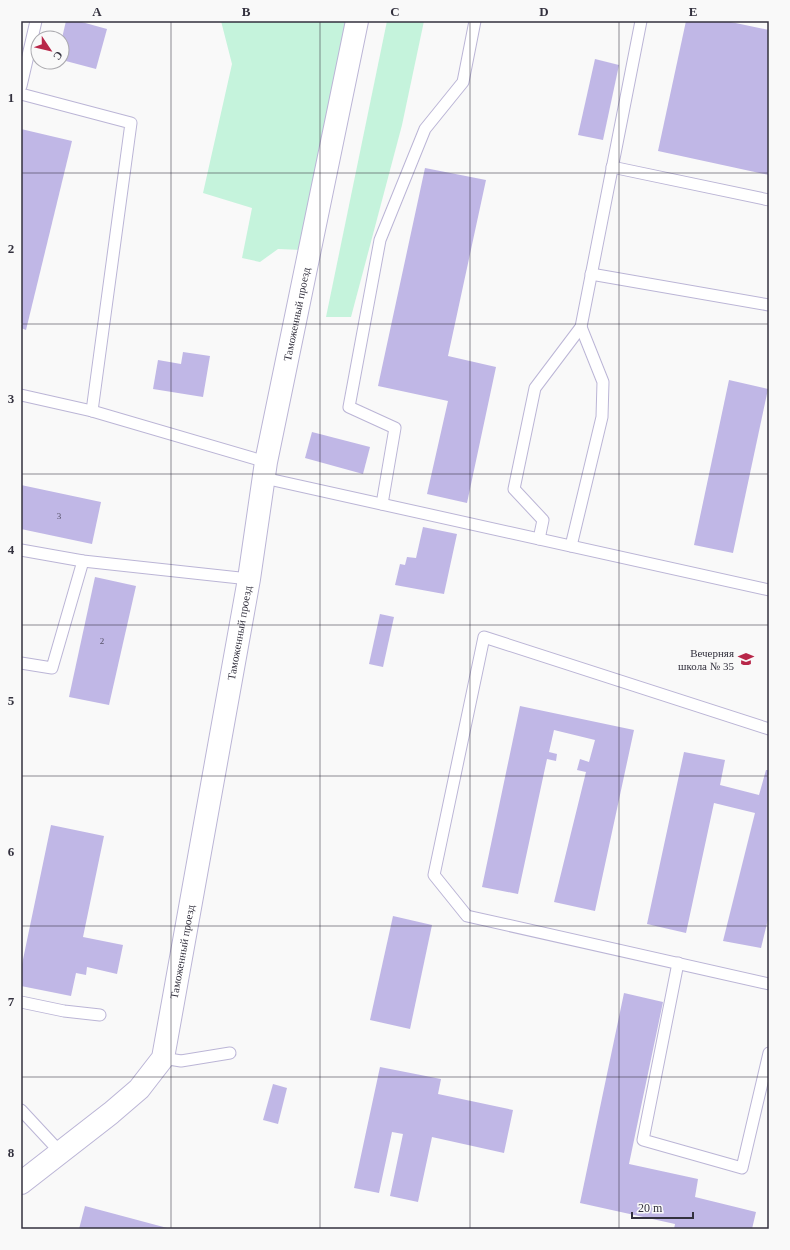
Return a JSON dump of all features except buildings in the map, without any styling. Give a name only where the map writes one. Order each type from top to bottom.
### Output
[{"type":"street","name":"Таможенный проезд","points":[[21,1184],[111,1114],[139,1089],[163,1058],[249,579],[265,470],[357,21]]},
{"type":"lane","points":[[21,86],[36,21]]},
{"type":"lane","points":[[382,504],[395,428],[349,407],[380,240],[425,129],[463,82],[475,21]]},
{"type":"lane","points":[[539,539],[543,520],[514,490],[535,388],[581,327],[641,21]]},
{"type":"lane","points":[[21,94],[131,123],[92,411]]},
{"type":"lane","points":[[612,167],[769,200]]},
{"type":"lane","points":[[591,274],[769,305]]},
{"type":"lane","points":[[571,546],[602,417],[603,382],[581,327]]},
{"type":"lane","points":[[21,395],[92,411],[265,470],[382,504],[769,590]]},
{"type":"lane","points":[[21,550],[83,561],[249,579]]},
{"type":"lane","points":[[21,663],[52,668],[83,561]]},
{"type":"lane","points":[[769,729],[484,637],[434,875],[467,916],[769,984]]},
{"type":"lane","points":[[678,963],[643,1140],[742,1168],[769,1053]]},
{"type":"lane","points":[[21,1002],[64,1012],[100,1015]]},
{"type":"lane","points":[[163,1058],[181,1061],[230,1053]]},
{"type":"lane","points":[[21,1110],[61,1152]]},
{"type":"green space","points":[[221,21],[348,21],[302,250],[278,249],[260,262],[242,258],[252,208],[203,193],[232,64]]},
{"type":"green space","points":[[387,21],[424,21],[402,125],[351,317],[326,317]]},
{"type":"place","name":"Вечерняя школа № 35","points":[[746,659]]}]
